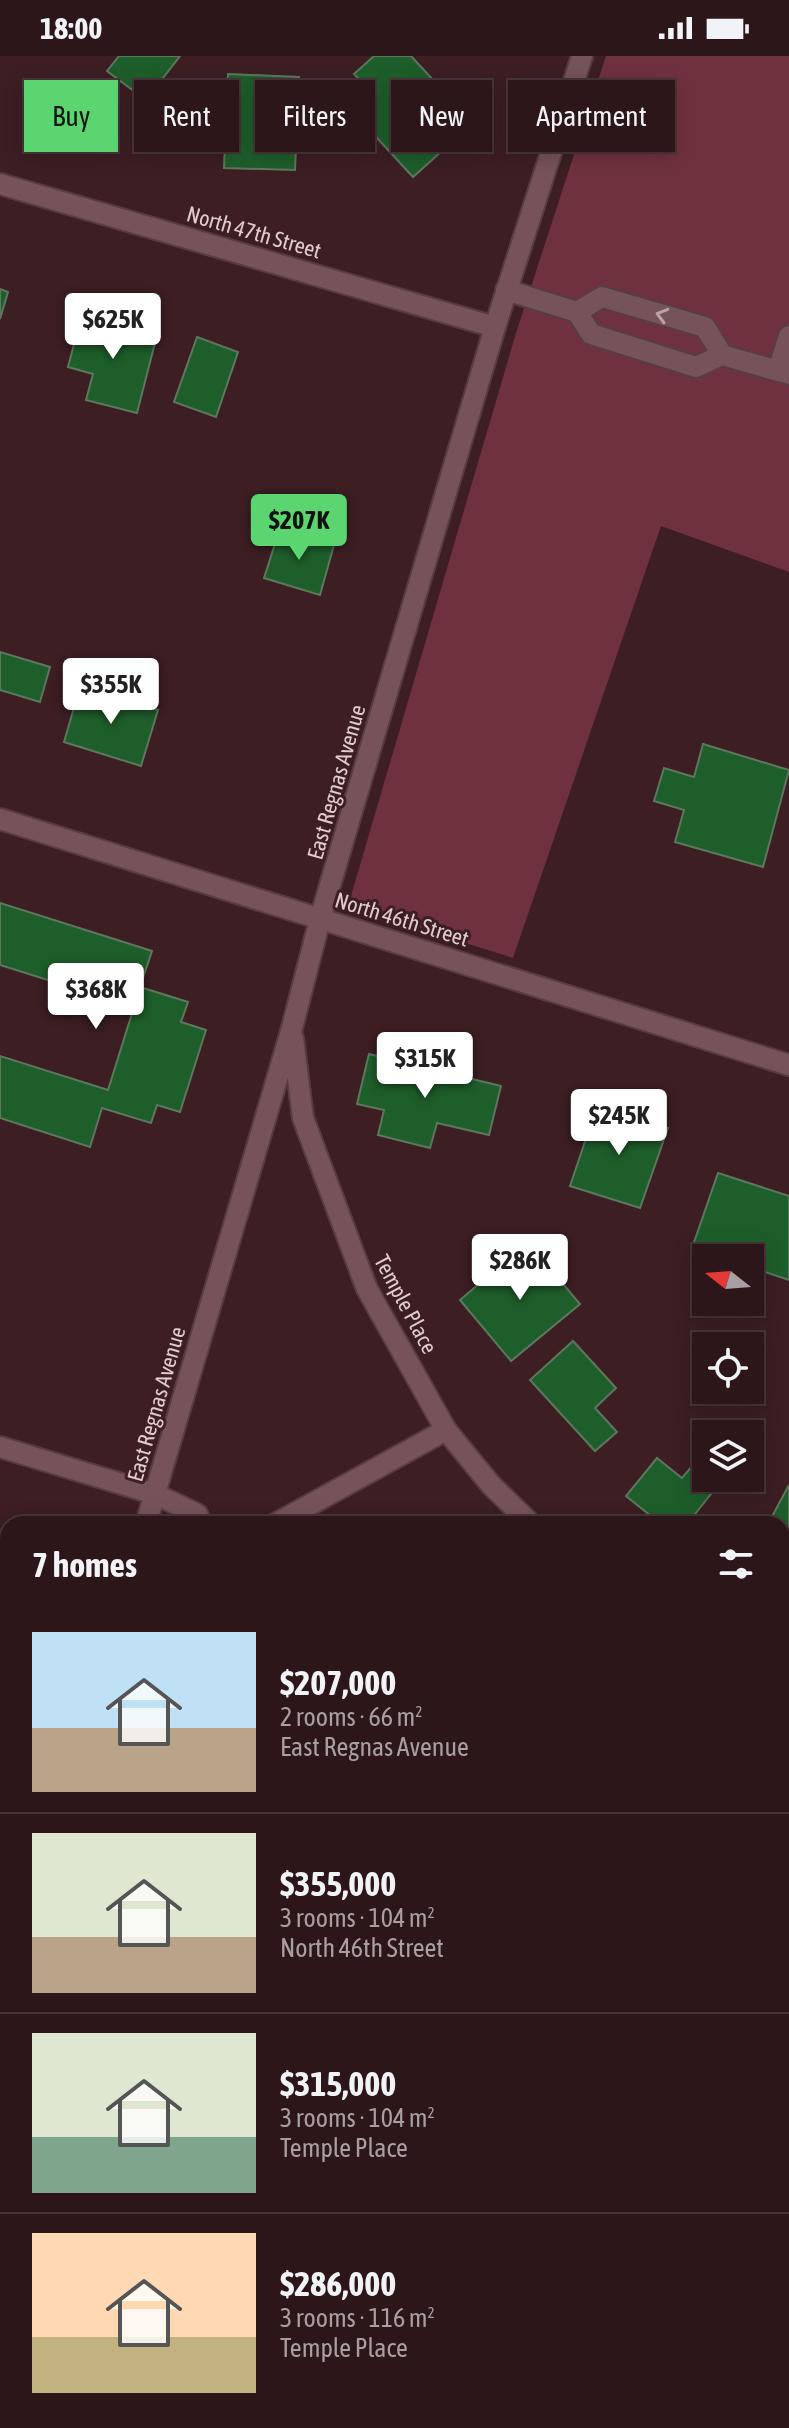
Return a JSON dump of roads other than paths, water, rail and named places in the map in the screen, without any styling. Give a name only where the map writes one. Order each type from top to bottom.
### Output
[{"type":"street","name":"East Regnas Avenue","points":[[148,1516],[495,327],[582,56]]},
{"type":"street","name":"North 47th Street","points":[[0,184],[495,327]]},
{"type":"street","points":[[506,290],[577,312],[591,334],[696,367],[722,355],[784,373],[789,336]]},
{"type":"street","points":[[577,312],[602,297],[705,327],[722,355]]},
{"type":"street","name":"North 46th Street","points":[[0,819],[789,1065]]},
{"type":"street","name":"Temple Place","points":[[292,1028],[303,1118],[367,1289],[446,1430],[491,1485],[523,1516]]},
{"type":"street","points":[[290,1516],[446,1430]]},
{"type":"street","points":[[0,1447],[155,1494],[198,1516]]}]
